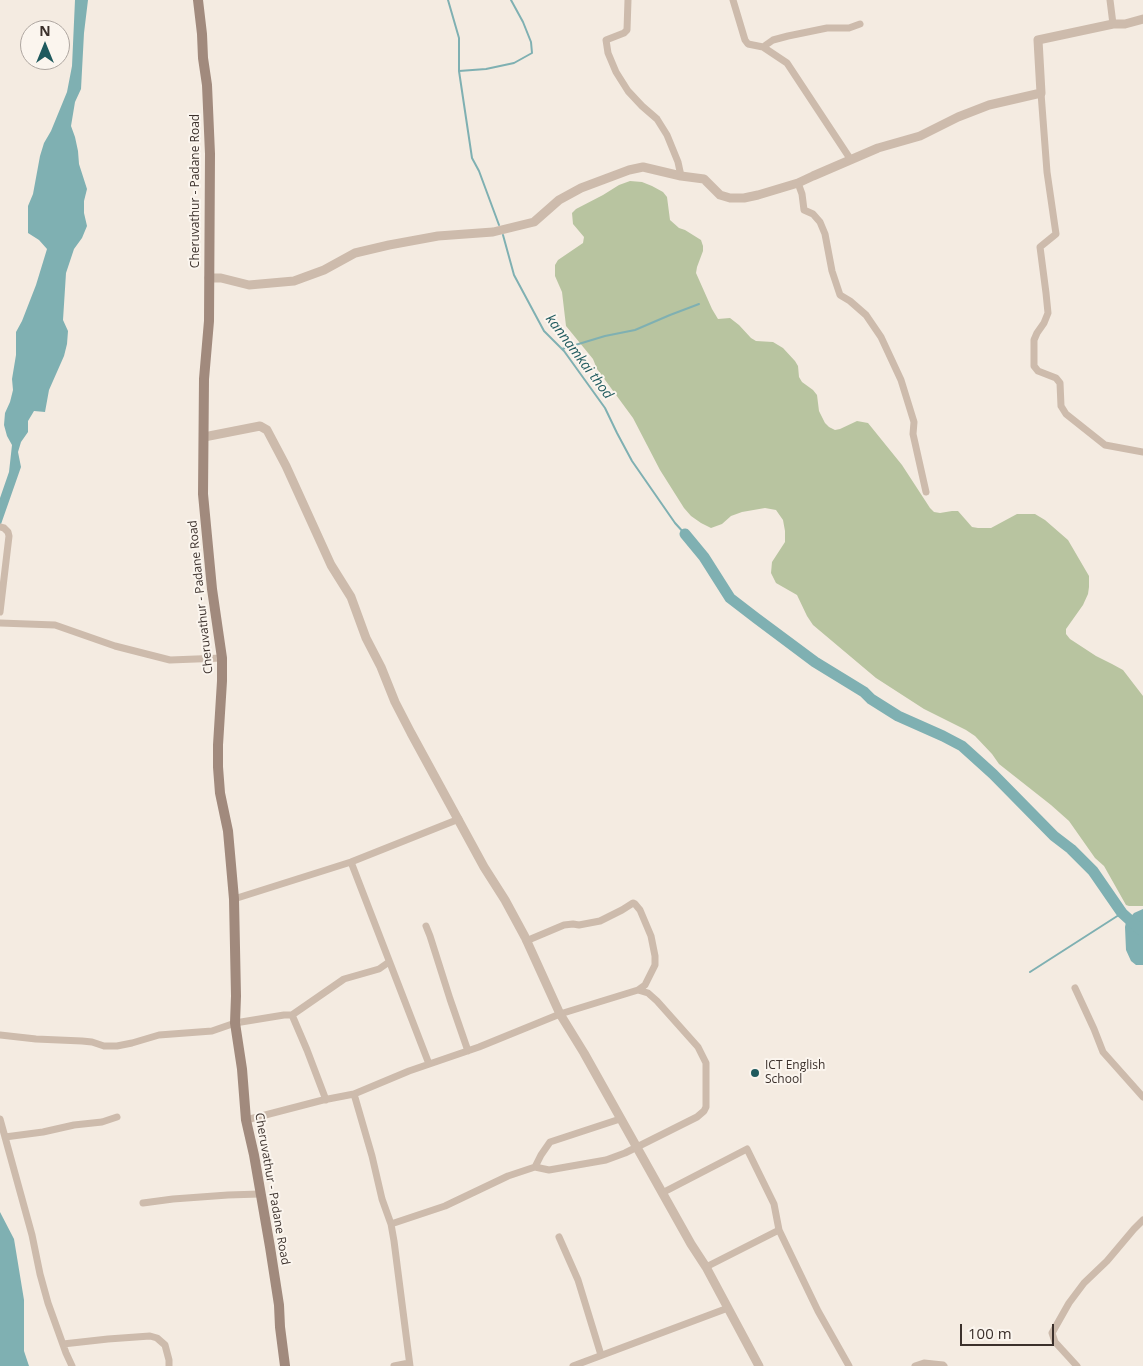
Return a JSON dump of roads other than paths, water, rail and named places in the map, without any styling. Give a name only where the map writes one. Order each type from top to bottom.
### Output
[{"type":"main road","name":"Cheruvathur - Padane Road","points":[[198,0],[207,85],[209,134],[209,321],[204,379],[204,494],[207,544],[222,658],[218,767],[220,793],[228,830],[234,899],[235,1023],[242,1069],[246,1120],[270,1247],[279,1305],[285,1366]]},
{"type":"street","points":[[628,0],[627,30],[606,40],[608,53],[616,72],[628,91],[657,119],[667,135],[678,162],[681,176]]},
{"type":"street","points":[[733,0],[745,40],[748,44],[763,47],[787,63],[851,160]]},
{"type":"street","points":[[1110,0],[1113,24]]},
{"type":"street","points":[[1143,19],[1038,40],[1047,172],[1056,234],[1040,247],[1048,313],[1034,340],[1034,366],[1038,371],[1056,378],[1060,383],[1061,406],[1066,414],[1104,445],[1143,452]]},
{"type":"street","points":[[763,47],[773,40],[788,36],[827,28],[849,28],[860,24]]},
{"type":"street","points":[[209,278],[221,278],[248,285],[294,281],[324,270],[355,253],[389,244],[438,236],[493,232],[534,222],[559,200],[581,188],[629,170],[643,167],[704,179],[720,195],[730,198],[744,198],[798,183],[878,148],[920,136],[958,117],[989,106],[1041,93]]},
{"type":"street","points":[[798,183],[802,194],[804,210],[813,214],[820,222],[825,234],[832,271],[840,295],[866,315],[881,337],[901,380],[914,422],[913,434],[926,492]]},
{"type":"street","points":[[204,437],[260,426],[267,430],[286,466],[331,565],[351,597],[366,638],[381,667],[399,710],[526,941],[560,1014],[706,1267],[759,1366]]},
{"type":"street","points":[[0,612],[9,536],[8,532],[2,528]]},
{"type":"street","points":[[0,623],[55,625],[115,646],[170,660],[222,658]]},
{"type":"street","points":[[234,899],[351,862],[459,819]]},
{"type":"street","points":[[351,862],[429,1064]]},
{"type":"street","points":[[246,1120],[354,1094],[409,1071],[468,1051],[560,1014],[638,990],[645,985],[655,965],[656,956],[652,936],[640,910],[632,903],[600,921],[580,925],[564,925],[526,941]]},
{"type":"street","points":[[426,926],[468,1051]]},
{"type":"street","points":[[0,1035],[82,1041],[104,1046],[117,1046],[159,1035],[212,1031],[235,1023],[292,1015],[344,979],[378,969],[389,962]]},
{"type":"street","points":[[1075,988],[1103,1052],[1143,1097]]},
{"type":"street","points":[[391,1224],[445,1206],[508,1176],[535,1167],[549,1170],[600,1161],[625,1153],[697,1117],[704,1111],[706,1106],[706,1064],[698,1047],[657,1001],[648,993],[638,990]]},
{"type":"street","points":[[292,1015],[326,1100]]},
{"type":"street","points":[[354,1094],[382,1199],[391,1224],[394,1241],[410,1364],[394,1366]]},
{"type":"street","points":[[5,1137],[102,1122],[117,1117]]},
{"type":"street","points":[[0,1119],[32,1235],[48,1303],[72,1366]]},
{"type":"street","points":[[535,1167],[550,1142],[620,1119]]},
{"type":"street","points":[[662,1193],[747,1149],[774,1204],[780,1230],[818,1311],[849,1366]]},
{"type":"street","points":[[143,1203],[173,1199],[260,1194]]},
{"type":"street","points":[[1077,1366],[1055,1342],[1052,1333],[1084,1283],[1143,1220]]},
{"type":"street","points":[[706,1267],[780,1230]]},
{"type":"street","points":[[559,1237],[578,1280],[601,1355]]},
{"type":"street","points":[[573,1366],[728,1308]]},
{"type":"street","points":[[63,1344],[150,1336],[157,1338],[165,1345],[169,1366]]},
{"type":"street","points":[[915,1366],[924,1363],[944,1366]]},
{"type":"water","points":[[75,0],[88,0],[81,89],[75,102],[71,126],[78,151],[79,164],[87,189],[84,213],[87,226],[82,238],[74,249],[66,273],[63,320],[68,331],[64,356],[49,390],[45,412],[34,411],[28,421],[28,432],[21,442],[18,452],[21,467],[0,527],[0,498],[9,472],[12,445],[4,425],[5,413],[13,390],[12,379],[16,355],[16,332],[36,285],[47,249],[39,240],[28,233],[28,206],[33,194],[44,143],[67,92],[72,66]]},
{"type":"water","points":[[1143,909],[1143,965],[1136,965],[1131,961],[1126,950],[1125,927],[1126,922],[1134,913]]},
{"type":"water","points":[[0,1212],[14,1239],[24,1300],[24,1351],[29,1366],[0,1366]]},
{"type":"waterway","name":"kannamkai thod","points":[[448,0],[459,38],[459,71],[472,158],[479,171],[499,225]]},
{"type":"waterway","points":[[459,71],[486,69],[514,63],[532,53],[531,42],[511,0]]},
{"type":"waterway","name":"kannamkai thod","points":[[503,235],[514,275],[544,331],[564,351],[605,408],[632,461],[675,523],[685,534]]},
{"type":"waterway","points":[[562,349],[605,336],[635,330],[699,304]]},
{"type":"waterway","points":[[685,534],[704,557],[730,598],[756,618],[815,662],[864,692],[871,699],[898,716],[962,746],[993,774],[1054,836],[1071,849],[1093,871],[1122,913],[1143,932]]},
{"type":"waterway","points":[[1030,972],[1122,913]]},
{"type":"place","name":"ICT English School","points":[[755,1073]]}]
